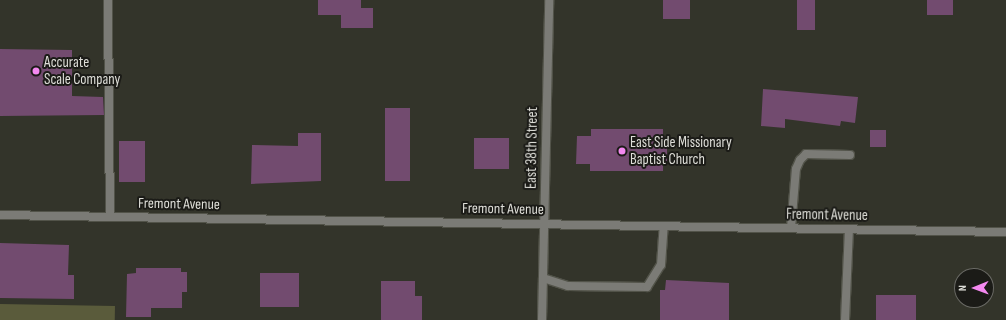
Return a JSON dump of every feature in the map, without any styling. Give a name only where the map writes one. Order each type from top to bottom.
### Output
[{"type":"street","points":[[108,0],[110,217]]},
{"type":"street","name":"East 38th Street","points":[[542,320],[549,0]]},
{"type":"street","points":[[791,228],[796,169],[800,160],[806,154],[850,155]]},
{"type":"street","name":"Fremont Avenue","points":[[0,215],[1006,232]]},
{"type":"street","points":[[543,278],[568,286],[647,287],[661,265],[664,226]]},
{"type":"street","points":[[845,320],[849,229]]},
{"type":"green space","points":[[0,304],[115,306],[115,320],[0,320]]},
{"type":"building","points":[[318,0],[361,0],[361,8],[373,8],[373,28],[341,28],[341,15],[318,15]]},
{"type":"building","points":[[663,0],[690,0],[690,19],[663,19]]},
{"type":"building","points":[[797,0],[815,0],[815,30],[797,30]]},
{"type":"building","points":[[927,0],[953,0],[953,15],[927,15]]},
{"type":"building","points":[[0,49],[72,50],[72,96],[103,97],[104,115],[0,116]]},
{"type":"building","points":[[763,89],[858,97],[855,123],[841,121],[840,126],[785,119],[785,128],[761,126]]},
{"type":"building","points":[[385,108],[410,108],[410,181],[385,181]]},
{"type":"building","name":"East Side Missionary Baptist Church","points":[[591,129],[663,129],[663,140],[667,140],[667,162],[663,162],[663,171],[590,171],[590,164],[576,164],[577,136],[591,136]]},
{"type":"building","points":[[870,130],[886,130],[886,147],[870,147]]},
{"type":"building","points":[[298,133],[321,133],[321,181],[251,184],[252,145],[298,146]]},
{"type":"building","points":[[474,138],[509,138],[509,169],[474,169]]},
{"type":"building","points":[[119,141],[145,141],[145,182],[119,182]]},
{"type":"building","points":[[0,243],[69,245],[68,275],[74,275],[74,299],[0,298]]},
{"type":"building","points":[[136,268],[181,268],[181,272],[187,272],[187,292],[182,292],[182,308],[151,308],[151,317],[126,317],[127,274],[136,273]]},
{"type":"building","points":[[260,273],[299,273],[299,307],[260,307]]},
{"type":"building","points":[[666,280],[729,283],[729,320],[660,320],[660,290],[665,290]]},
{"type":"building","points":[[381,281],[415,281],[415,296],[422,296],[422,320],[381,320]]},
{"type":"building","points":[[876,295],[916,295],[916,320],[876,320]]},
{"type":"place","name":"Accurate Scale Company","points":[[36,71]]},
{"type":"place","name":"East Side Missionary Baptist Church","points":[[622,151]]}]
